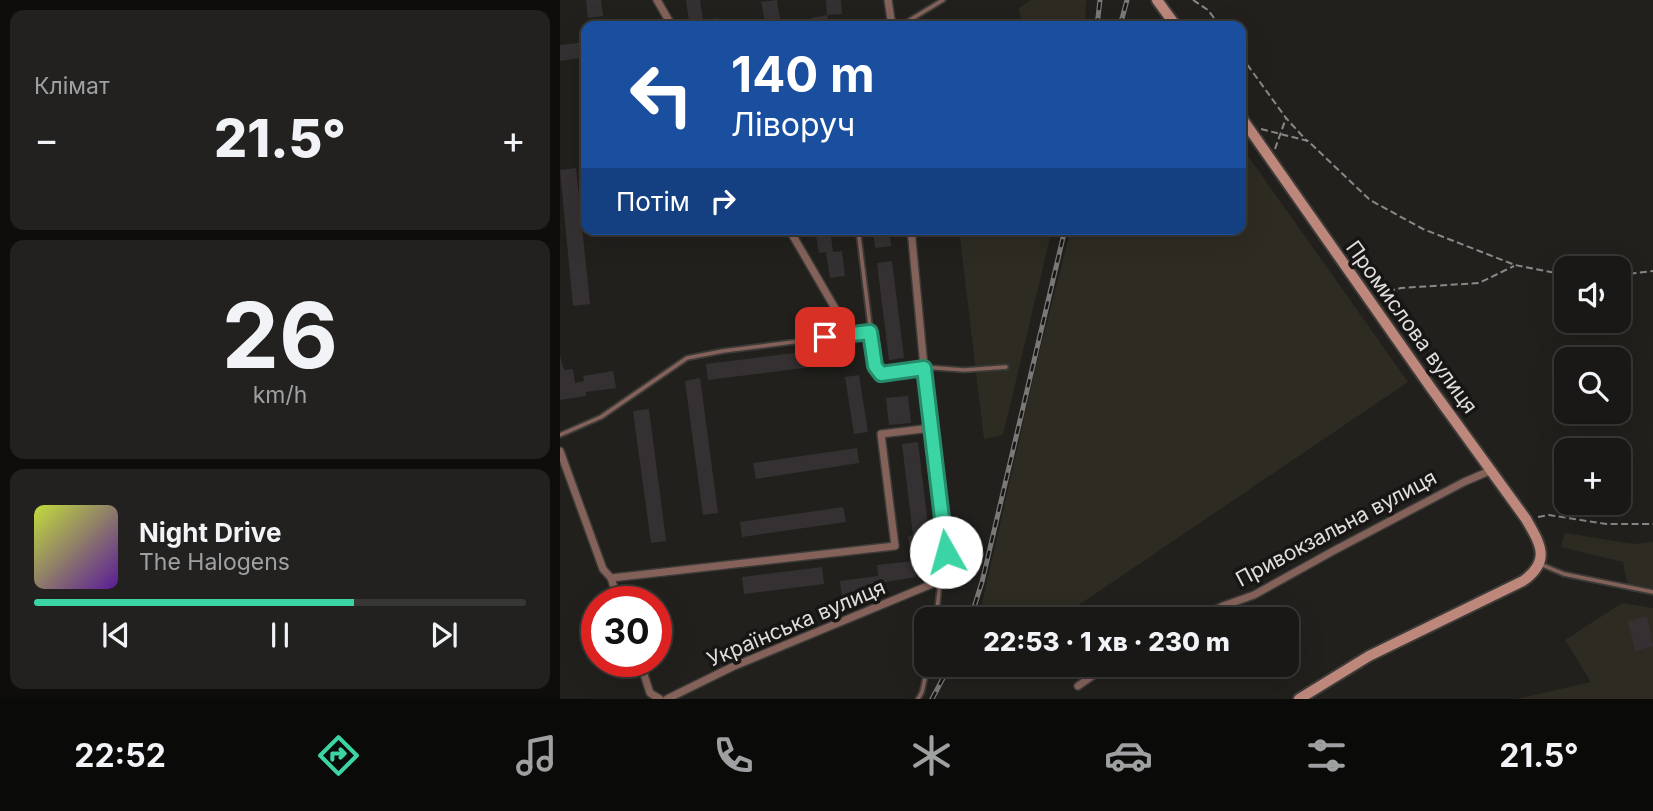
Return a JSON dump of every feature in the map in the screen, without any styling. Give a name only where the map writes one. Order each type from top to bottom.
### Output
[{"type":"street","points":[[657,0],[669,21]]},
{"type":"street","points":[[888,0],[891,21]]},
{"type":"street","points":[[1157,0],[1172,21]]},
{"type":"street","name":"Промислова вулиця","points":[[1246,124],[1367,298],[1527,519],[1542,553],[1540,564]]},
{"type":"street","points":[[792,235],[850,334]]},
{"type":"street","points":[[912,235],[924,368],[949,577],[940,582]]},
{"type":"street","points":[[611,578],[895,546],[881,434],[931,428]]},
{"type":"street","points":[[560,451],[603,569],[614,586]]},
{"type":"street","name":"Привокзальна вулиця","points":[[1221,607],[1254,596],[1464,482],[1492,470]]},
{"type":"street","points":[[1299,699],[1369,656],[1523,581],[1533,574],[1540,564]]},
{"type":"street","name":"Українська вулиця","points":[[667,699],[732,667],[940,582]]},
{"type":"street","points":[[645,677],[650,693],[660,699]]},
{"type":"street","points":[[1078,686],[1091,677]]},
{"type":"lane","points":[[908,21],[943,0]]},
{"type":"lane","points":[[859,235],[875,366],[881,374],[924,368],[964,370],[1006,367]]},
{"type":"lane","points":[[560,435],[601,417],[687,358],[870,332]]},
{"type":"lane","points":[[1540,564],[1564,574],[1653,592]]},
{"type":"lane","points":[[937,607],[940,582]]},
{"type":"lane","points":[[918,699],[925,677]]},
{"type":"path","points":[[1192,0],[1208,10],[1216,21]]},
{"type":"path","points":[[1246,63],[1286,118],[1370,200],[1396,216],[1515,265],[1554,273]]},
{"type":"path","points":[[1269,159],[1286,118]]},
{"type":"path","points":[[1246,121],[1281,135],[1308,141]]},
{"type":"path","points":[[1367,298],[1401,288],[1479,283],[1515,265]]},
{"type":"path","points":[[1631,274],[1653,271]]},
{"type":"path","points":[[1527,519],[1549,515],[1605,524],[1653,524]]},
{"type":"shaded area","points":[[1031,0],[1086,0],[1085,21],[1021,21],[1019,8]]},
{"type":"shaded area","points":[[1246,153],[1408,382],[1076,607],[981,607],[1037,361],[1069,235],[1246,235]]},
{"type":"shaded area","points":[[960,235],[1051,235],[1003,435],[984,439]]},
{"type":"shaded area","points":[[1565,533],[1634,544],[1653,542],[1653,595],[1629,591],[1623,562],[1561,547]]},
{"type":"shaded area","points":[[1622,603],[1653,608],[1653,699],[1516,699],[1591,682],[1565,640]]},
{"type":"building","points":[[586,0],[601,0],[603,16],[588,18]]},
{"type":"building","points":[[686,0],[700,0],[703,20],[717,18],[717,21],[699,20],[689,21]]},
{"type":"building","points":[[777,0],[780,21],[765,21],[761,2]]},
{"type":"building","points":[[826,0],[841,0],[842,14],[827,15]]},
{"type":"building","points":[[827,15],[828,21],[812,21],[811,18]]},
{"type":"building","points":[[581,43],[581,58],[560,61],[560,45]]},
{"type":"building","points":[[576,168],[590,304],[573,306],[560,170]]},
{"type":"building","points":[[816,235],[831,235],[833,252],[842,251],[845,276],[830,278],[826,252],[819,253]]},
{"type":"building","points":[[874,235],[890,235],[891,246],[875,248]]},
{"type":"building","points":[[892,261],[904,358],[889,360],[877,263]]},
{"type":"building","points":[[842,347],[844,363],[708,380],[706,364]]},
{"type":"building","points":[[560,355],[564,370],[573,369],[575,383],[584,381],[583,376],[613,371],[616,388],[586,392],[586,396],[560,400]]},
{"type":"building","points":[[859,375],[868,432],[854,434],[845,377]]},
{"type":"building","points":[[700,378],[718,513],[703,515],[685,381]]},
{"type":"building","points":[[908,396],[911,423],[889,425],[886,398]]},
{"type":"building","points":[[649,409],[666,541],[651,543],[633,411]]},
{"type":"building","points":[[918,442],[929,533],[923,534],[927,558],[911,560],[908,536],[913,535],[902,444]]},
{"type":"building","points":[[857,448],[859,463],[756,479],[753,463]]},
{"type":"building","points":[[843,507],[846,522],[742,537],[740,522]]},
{"type":"building","points":[[913,561],[916,577],[879,583],[880,591],[842,597],[840,581],[878,576],[877,565]]},
{"type":"building","points":[[822,567],[824,584],[744,594],[742,577]]},
{"type":"building","points":[[1647,616],[1653,646],[1635,651],[1628,621]]},
{"type":"railway","points":[[1098,21],[1100,0]]},
{"type":"railway","points":[[1121,21],[1127,0]]},
{"type":"railway","points":[[974,607],[1064,235]]},
{"type":"railway","points":[[932,699],[944,677]]},
{"type":"route","points":[[825,337],[870,332],[875,366],[881,374],[924,368],[946,552]]}]
